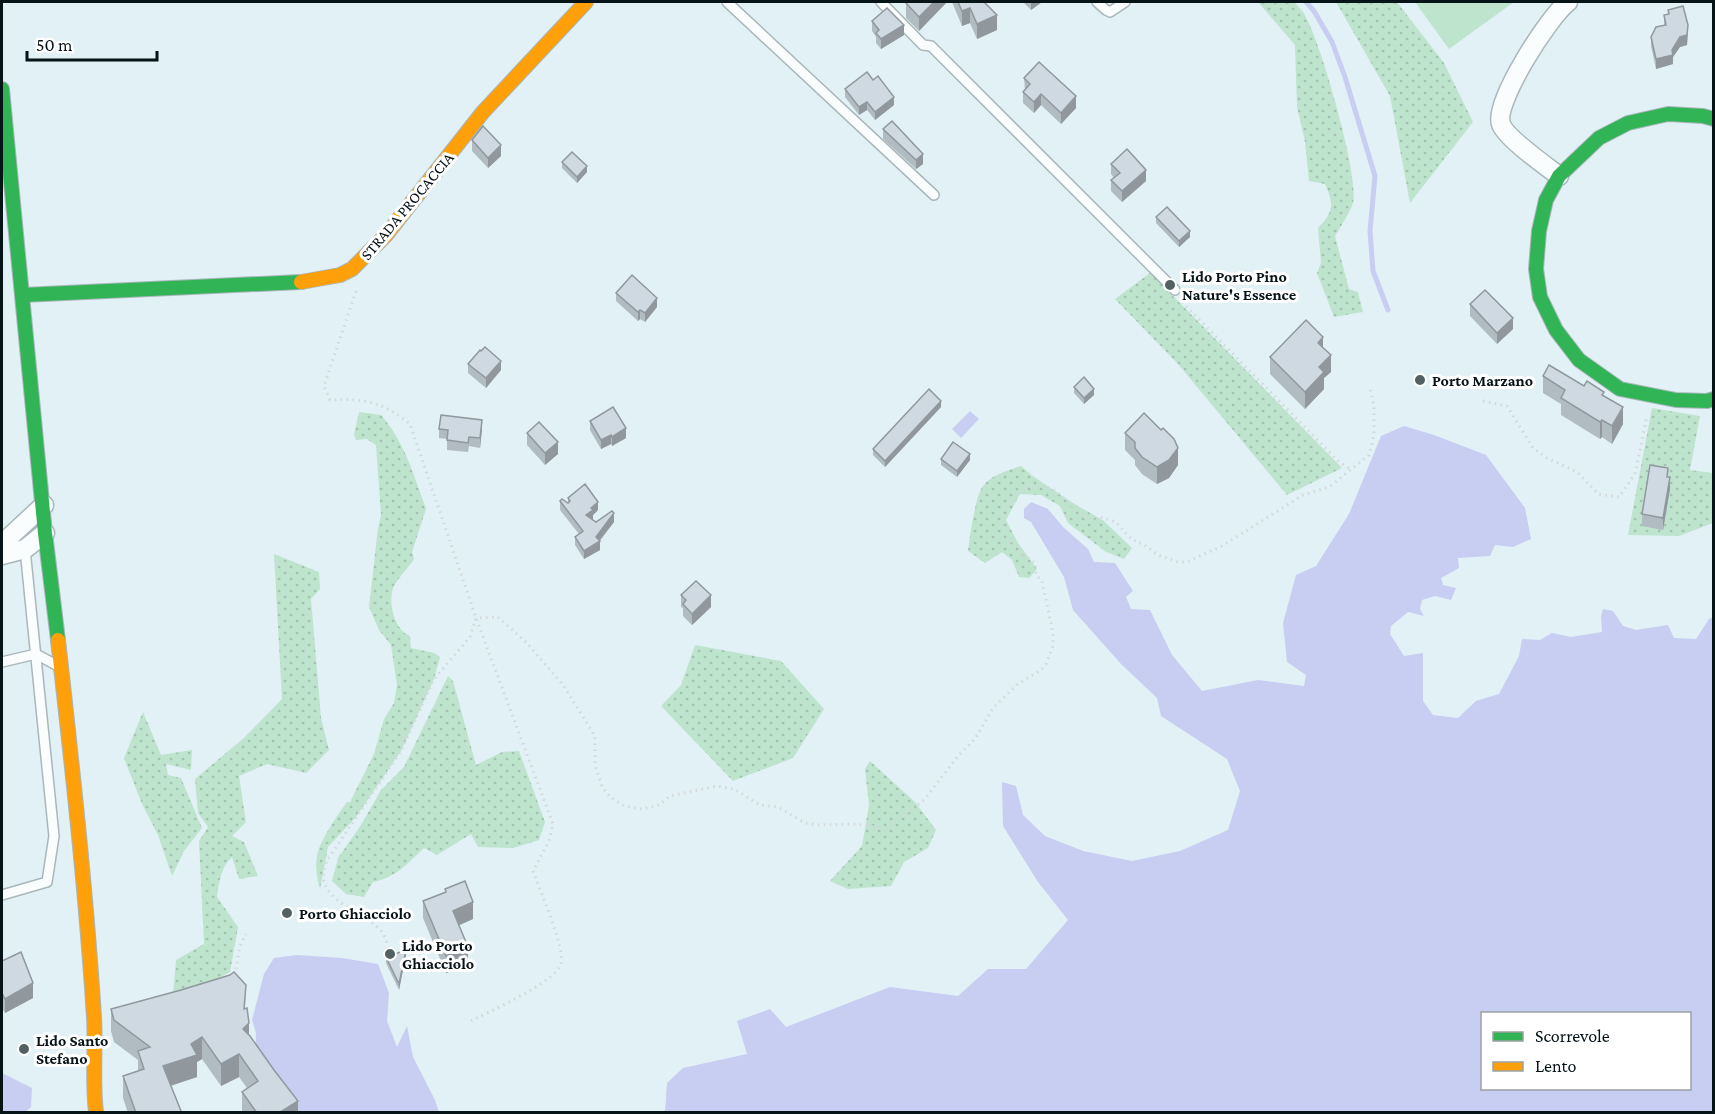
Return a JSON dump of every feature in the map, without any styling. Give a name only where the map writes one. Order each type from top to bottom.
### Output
[{"type":"street","name":"STRADA PROCACCIA","points":[[23,295],[194,286],[298,284],[340,275],[352,269],[386,236],[483,112],[586,2]]},
{"type":"street","points":[[1559,176],[1507,134],[1501,124],[1500,113],[1512,83],[1536,40],[1568,2]]},
{"type":"street","points":[[2,89],[45,533],[70,745],[93,1007],[93,1088],[96,1113]]},
{"type":"street","points":[[1713,119],[1703,116],[1668,114],[1628,123],[1599,138],[1559,176],[1546,200],[1539,231],[1536,269],[1540,297],[1556,330],[1579,360],[1620,389],[1676,400],[1707,401],[1713,399]]},
{"type":"street","points":[[2,544],[44,505]]},
{"type":"street","points":[[2,555],[26,549],[45,533]]},
{"type":"lane","points":[[727,2],[934,195]]},
{"type":"lane","points":[[881,2],[923,45],[931,46],[1175,290]]},
{"type":"lane","points":[[1097,2],[1110,12],[1125,2]]},
{"type":"lane","points":[[2,895],[47,882],[54,836],[26,549]]},
{"type":"lane","points":[[2,662],[36,654],[61,668]]},
{"type":"path","points":[[352,269],[357,284],[354,300],[324,386],[330,400],[355,398],[383,406],[410,424],[476,618],[553,824],[549,841],[532,871],[560,947],[561,964],[551,978],[467,1023]]},
{"type":"path","points":[[1175,290],[1176,296],[1338,461],[1350,469]]},
{"type":"path","points":[[476,618],[498,617],[527,643],[563,686],[595,736],[595,765],[602,786],[610,797],[624,806],[642,809],[659,806],[670,796],[717,786],[734,789],[760,805],[778,807],[806,823],[857,824],[881,828],[890,826],[924,801],[958,756],[975,739],[993,708],[1018,684],[1041,670],[1053,646],[1053,633],[1042,581],[1036,575],[1035,563],[1011,544],[1003,528],[1002,517],[1017,490],[1039,487],[1053,489],[1062,494],[1072,509],[1078,513],[1096,520],[1100,517],[1116,522],[1128,536],[1158,555],[1178,562],[1187,562],[1222,546],[1303,495],[1329,487],[1369,454],[1374,435],[1374,405],[1370,389]]},
{"type":"path","points":[[1483,401],[1507,406],[1533,448],[1547,458],[1577,472],[1598,494],[1619,496],[1635,474],[1650,396]]},
{"type":"path","points":[[390,954],[382,932],[341,903],[327,886],[323,873],[328,859],[400,751],[434,679],[470,637],[476,618]]},
{"type":"path","points":[[234,983],[240,946],[246,934]]},
{"type":"green space","points":[[1258,2],[1294,2],[1303,12],[1319,48],[1337,107],[1354,189],[1353,203],[1335,236],[1349,289],[1358,292],[1363,312],[1334,317],[1317,273],[1321,263],[1318,228],[1330,212],[1330,197],[1325,184],[1309,181],[1305,142],[1297,107],[1295,45]]},
{"type":"green space","points":[[1336,2],[1397,2],[1444,63],[1473,122],[1410,203],[1390,96]]},
{"type":"green space","points":[[1415,2],[1514,2],[1449,49]]},
{"type":"green space","points":[[1150,273],[1342,468],[1287,495],[1178,364],[1115,299]]},
{"type":"green space","points":[[1652,408],[1700,416],[1690,470],[1713,473],[1713,523],[1679,536],[1628,535]]},
{"type":"green space","points":[[359,412],[381,415],[389,425],[407,457],[426,509],[412,552],[414,559],[398,579],[391,599],[393,614],[400,628],[410,636],[411,648],[434,653],[440,657],[434,679],[401,751],[356,817],[328,847],[320,889],[316,869],[318,850],[334,821],[347,802],[350,802],[374,754],[384,719],[394,703],[397,685],[391,645],[379,630],[369,607],[381,515],[376,445],[367,439],[356,440],[354,435]]},
{"type":"green space","points":[[1021,466],[1073,503],[1104,521],[1132,548],[1124,559],[1106,552],[1068,523],[1060,506],[1041,495],[1020,494],[1006,520],[1018,543],[1037,569],[1029,578],[1019,577],[1012,560],[1002,552],[985,563],[968,551],[975,507],[983,486],[995,476]]},
{"type":"green space","points":[[274,554],[319,572],[320,589],[311,599],[321,718],[329,750],[306,773],[267,764],[239,776],[246,822],[232,836],[244,842],[258,876],[239,879],[232,857],[225,865],[217,897],[238,927],[230,972],[177,1000],[173,994],[176,960],[204,944],[199,841],[208,827],[198,813],[195,779],[245,737],[282,699]]},
{"type":"green space","points":[[695,645],[781,661],[824,709],[793,758],[733,781],[661,706],[681,685]]},
{"type":"green space","points":[[448,676],[453,681],[476,765],[502,752],[519,751],[545,822],[539,840],[513,848],[478,847],[471,834],[437,855],[424,848],[389,877],[373,882],[364,897],[346,894],[332,881],[338,858],[361,825],[381,790],[404,767]]},
{"type":"green space","points":[[143,712],[161,755],[192,750],[191,770],[166,764],[168,775],[181,778],[202,828],[184,851],[172,876],[158,835],[142,804],[124,758]]},
{"type":"green space","points":[[870,761],[915,802],[936,830],[928,848],[904,862],[891,886],[848,889],[830,881],[862,846],[869,805],[865,769]]},
{"type":"water","points":[[970,411],[979,419],[961,438],[952,429]]},
{"type":"water","points":[[1404,426],[1486,455],[1525,508],[1531,539],[1513,547],[1495,545],[1490,556],[1458,558],[1459,568],[1441,578],[1443,585],[1456,588],[1451,600],[1435,596],[1422,600],[1420,609],[1424,616],[1408,612],[1391,626],[1390,634],[1404,656],[1423,653],[1423,701],[1433,715],[1458,718],[1476,701],[1499,694],[1519,656],[1522,639],[1540,640],[1552,633],[1571,637],[1602,632],[1603,609],[1613,611],[1623,626],[1636,630],[1668,625],[1674,638],[1696,639],[1709,619],[1713,617],[1713,1112],[665,1112],[667,1083],[683,1068],[747,1054],[737,1021],[770,1009],[786,1027],[890,987],[958,996],[988,969],[1026,969],[1068,920],[1038,882],[1003,826],[1002,782],[1016,786],[1023,815],[1045,836],[1083,851],[1132,861],[1180,851],[1228,830],[1240,791],[1227,759],[1161,716],[1157,698],[1121,664],[1073,610],[1064,577],[1031,522],[1024,518],[1024,509],[1031,502],[1048,509],[1063,527],[1088,549],[1094,562],[1115,563],[1133,591],[1126,597],[1131,609],[1150,610],[1172,655],[1202,691],[1258,680],[1304,686],[1306,675],[1287,662],[1283,623],[1296,575],[1316,566],[1349,514],[1381,436]]},
{"type":"water","points":[[297,955],[342,958],[378,964],[389,993],[387,1021],[397,1047],[407,1026],[413,1057],[439,1112],[296,1112],[255,1060],[256,1033],[252,1020],[264,974],[274,958]]},
{"type":"water","points":[[2,1073],[32,1088],[31,1107],[25,1112],[2,1112]]},
{"type":"building","points":[[934,2],[919,17],[906,3]]},
{"type":"building","points":[[958,2],[984,2],[997,15],[977,24],[970,8],[962,11]]},
{"type":"building","points":[[1683,6],[1688,25],[1687,35],[1680,37],[1672,50],[1673,55],[1656,59],[1651,37],[1656,27],[1666,25],[1664,15],[1669,14],[1668,10]]},
{"type":"building","points":[[887,8],[904,25],[881,39],[876,33],[879,30],[872,21]]},
{"type":"building","points":[[1039,62],[1076,96],[1061,113],[1041,94],[1034,102],[1023,92],[1030,84],[1024,78]]},
{"type":"building","points":[[867,72],[873,80],[878,76],[894,97],[875,112],[867,102],[859,107],[845,89]]},
{"type":"building","points":[[892,121],[923,154],[916,160],[883,129]]},
{"type":"building","points":[[483,126],[501,145],[488,158],[472,140]]},
{"type":"building","points":[[1127,149],[1146,170],[1122,191],[1111,180],[1120,173],[1111,164]]},
{"type":"building","points":[[572,152],[587,166],[577,177],[562,162]]},
{"type":"building","points":[[1167,207],[1190,231],[1179,241],[1156,217]]},
{"type":"building","points":[[632,275],[657,298],[645,313],[640,310],[638,312],[616,293]]},
{"type":"building","points":[[1485,290],[1513,318],[1497,333],[1470,304]]},
{"type":"building","points":[[1306,320],[1323,337],[1318,343],[1331,355],[1319,367],[1324,372],[1305,392],[1270,357]]},
{"type":"building","points":[[485,347],[501,361],[486,378],[468,364]]},
{"type":"building","points":[[1549,365],[1584,386],[1587,381],[1604,392],[1602,395],[1623,407],[1612,426],[1602,420],[1600,422],[1561,398],[1565,390],[1543,376]]},
{"type":"building","points":[[1084,377],[1094,389],[1084,398],[1074,387]]},
{"type":"building","points":[[929,389],[941,401],[885,461],[873,449]]},
{"type":"building","points":[[613,407],[626,428],[612,437],[611,435],[601,440],[590,421]]},
{"type":"building","points":[[1144,413],[1174,439],[1178,448],[1169,460],[1157,467],[1142,457],[1135,448],[1135,442],[1125,433]]},
{"type":"building","points":[[441,415],[482,420],[480,438],[469,437],[468,443],[447,440],[448,430],[439,429]]},
{"type":"building","points":[[539,422],[558,442],[545,453],[527,433]]},
{"type":"building","points":[[953,442],[970,454],[957,471],[941,459]]},
{"type":"building","points":[[1650,465],[1668,468],[1667,477],[1670,477],[1663,518],[1642,514]]},
{"type":"building","points":[[585,484],[598,502],[586,515],[596,522],[612,511],[614,513],[596,537],[600,541],[584,551],[575,537],[583,531],[560,501],[562,499],[568,503],[570,501],[568,498]]},
{"type":"building","points":[[696,581],[711,595],[692,614],[683,604],[686,600],[681,595]]},
{"type":"building","points":[[465,881],[473,902],[453,911],[468,947],[446,956],[423,901]]},
{"type":"building","points":[[406,950],[399,984],[386,957]]},
{"type":"building","points":[[21,952],[33,983],[5,999],[2,993],[2,961]]},
{"type":"building","points":[[234,972],[246,985],[244,1009],[247,1008],[249,1023],[243,1029],[298,1101],[279,1113],[257,1113],[242,1092],[258,1081],[239,1054],[221,1064],[202,1037],[191,1044],[197,1055],[163,1066],[181,1111],[177,1113],[136,1113],[123,1076],[144,1069],[138,1051],[150,1047],[114,1020],[111,1009],[181,990]]},
{"type":"waterway","points":[[1306,2],[1314,11],[1332,42],[1375,176],[1370,231],[1373,271],[1388,310]]},
{"type":"traffic: fast","points":[[2,89],[45,533],[58,640]]},
{"type":"traffic: fast","points":[[1714,119],[1668,114],[1628,123],[1599,138],[1559,176],[1546,200],[1539,231],[1536,269],[1540,297],[1556,330],[1579,360],[1620,389],[1676,400],[1707,401],[1714,399]]},
{"type":"traffic: fast","points":[[23,295],[301,282]]},
{"type":"traffic: slow","points":[[301,282],[340,275],[352,269],[386,235],[483,112],[586,2]]},
{"type":"traffic: slow","points":[[58,640],[87,923],[94,1017],[96,1112]]},
{"type":"place","name":"Lido Porto Pino Nature's Essence","points":[[1170,285]]},
{"type":"place","name":"Porto Marzano","points":[[1420,380]]},
{"type":"place","name":"Porto Ghiacciolo","points":[[287,913]]},
{"type":"place","name":"Lido Porto Ghiacciolo","points":[[390,954]]},
{"type":"place","name":"Lido Santo Stefano","points":[[24,1049]]}]
